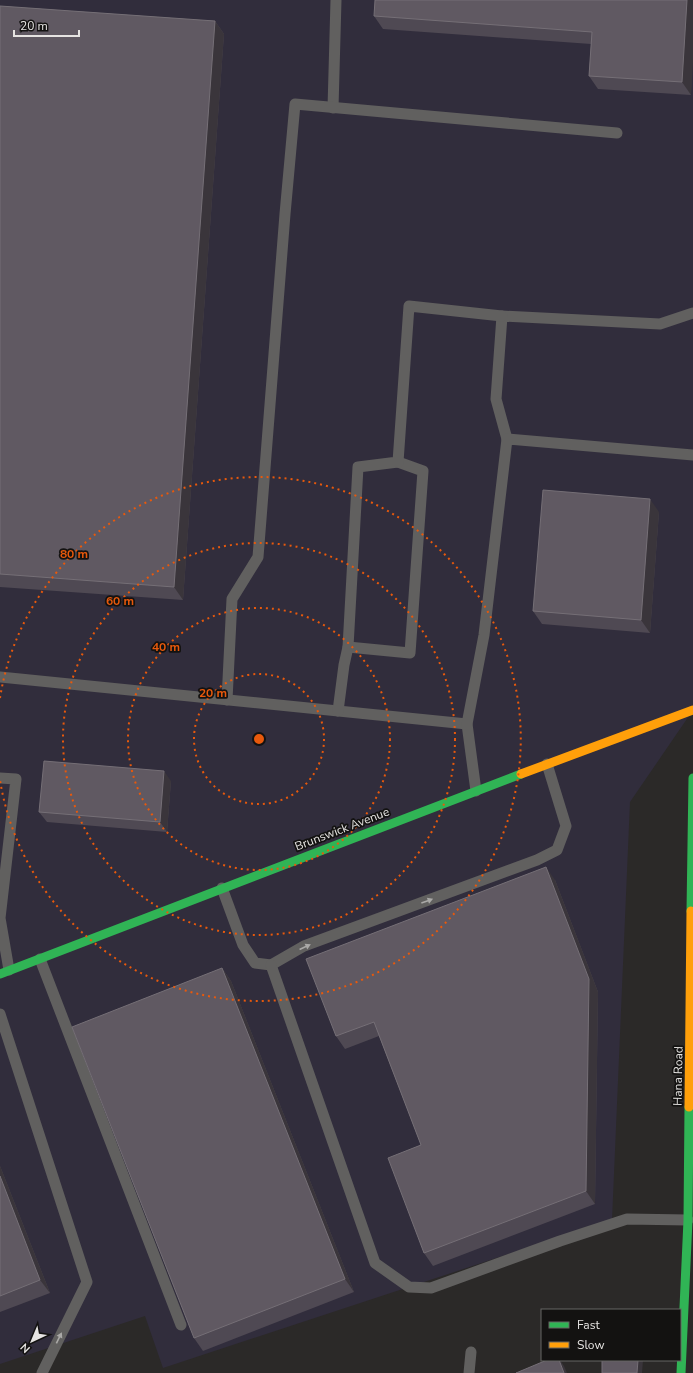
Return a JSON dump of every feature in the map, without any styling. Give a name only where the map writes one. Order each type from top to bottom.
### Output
[{"type":"street","name":"Brunswick Avenue","points":[[5,972],[476,791],[693,710]]},
{"type":"street","name":"Hana Road","points":[[681,1373],[688,1220],[693,778]]},
{"type":"lane","points":[[333,108],[336,0]]},
{"type":"lane","points":[[227,700],[232,599],[258,557],[295,104],[617,133]]},
{"type":"lane","points":[[398,462],[409,306],[502,316],[660,324],[693,313]]},
{"type":"lane","points":[[476,791],[467,724],[484,635],[507,439],[496,399],[502,316]]},
{"type":"lane","points":[[507,439],[693,455]]},
{"type":"lane","points":[[338,711],[348,647],[358,467],[398,462],[423,470],[410,652],[348,647]]},
{"type":"lane","points":[[0,677],[467,724]]},
{"type":"lane","points":[[222,888],[243,945],[255,962],[271,966],[304,946],[537,860],[558,850],[566,826],[547,764]]},
{"type":"lane","points":[[0,778],[16,779],[0,918],[5,972]]},
{"type":"lane","points":[[40,958],[181,1325]]},
{"type":"lane","points":[[271,966],[375,1263],[409,1287],[431,1288],[560,1241],[627,1219],[688,1220]]},
{"type":"lane","points":[[0,1014],[87,1282],[42,1373]]},
{"type":"lane","points":[[469,1373],[471,1352]]},
{"type":"shaded area","points":[[0,0],[693,0],[693,710],[630,802],[612,1220],[163,1368],[145,1316],[0,1364]]},
{"type":"building","points":[[375,0],[687,0],[682,82],[589,76],[592,32],[374,16]]},
{"type":"building","points":[[0,6],[215,21],[174,587],[0,574]]},
{"type":"building","points":[[543,490],[650,499],[641,620],[533,611]]},
{"type":"building","points":[[44,761],[164,771],[160,822],[39,812]]},
{"type":"building","points":[[546,867],[589,979],[586,1191],[424,1253],[388,1158],[421,1145],[374,1022],[336,1036],[306,959]]},
{"type":"building","points":[[222,968],[345,1279],[194,1338],[72,1027]]},
{"type":"building","points":[[0,1176],[40,1280],[0,1296]]},
{"type":"building","points":[[545,1361],[559,1361],[564,1373],[516,1373]]},
{"type":"building","points":[[602,1361],[638,1361],[637,1373],[602,1373]]},
{"type":"traffic: fast","points":[[0,974],[521,774]]},
{"type":"traffic: fast","points":[[691,911],[693,778]]},
{"type":"traffic: fast","points":[[681,1373],[688,1220],[689,1107]]},
{"type":"traffic: slow","points":[[521,774],[693,710]]},
{"type":"traffic: slow","points":[[689,1107],[691,911]]}]
